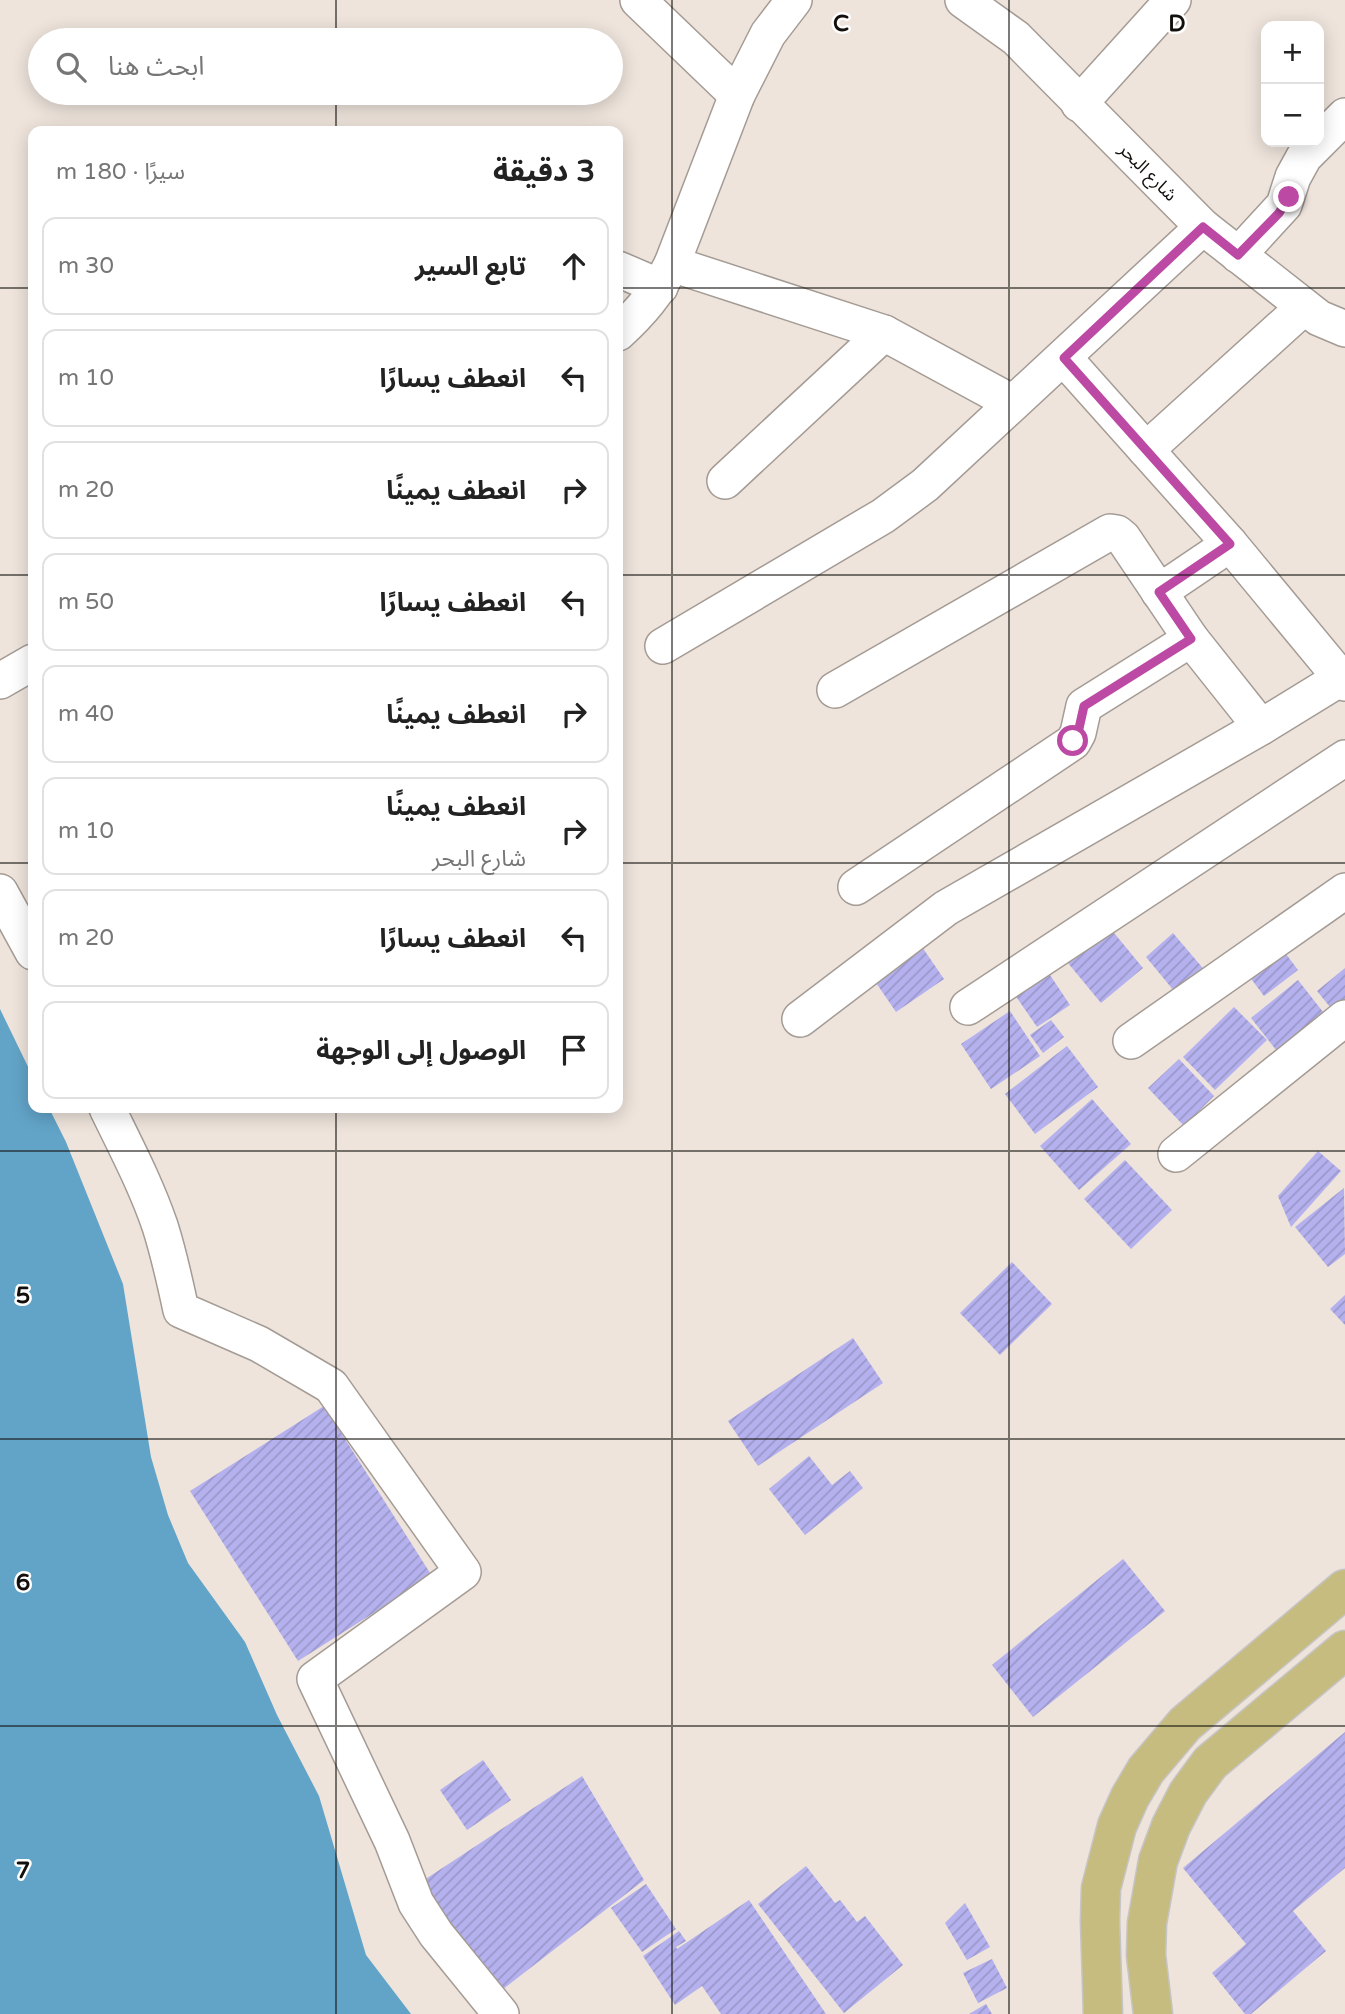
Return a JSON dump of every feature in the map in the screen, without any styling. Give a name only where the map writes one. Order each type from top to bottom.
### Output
[{"type":"highway","points":[[1103,2014],[1101,1888],[1117,1826],[1130,1797],[1152,1762],[1185,1724],[1345,1589]]},
{"type":"highway","points":[[1153,2014],[1146,1955],[1147,1923],[1158,1861],[1171,1826],[1188,1793],[1210,1763],[1345,1650]]},
{"type":"street","points":[[638,0],[737,95]]},
{"type":"street","points":[[623,328],[640,313],[666,276],[737,95],[768,34],[794,0]]},
{"type":"street","name":"شارع البحر","points":[[963,0],[1016,38],[1203,227],[1319,318],[1345,329]]},
{"type":"street","points":[[1079,104],[1173,0]]},
{"type":"street","points":[[1238,255],[1284,205],[1293,177],[1304,157],[1345,116]]},
{"type":"street","points":[[663,646],[883,516],[925,485],[1203,227]]},
{"type":"street","points":[[623,270],[666,276],[884,333],[1013,403]]},
{"type":"street","points":[[1146,450],[1304,307]]},
{"type":"street","points":[[725,481],[884,333]]},
{"type":"street","points":[[800,1018],[946,908],[1343,680],[1230,544],[1064,358]]},
{"type":"street","points":[[835,690],[1110,532],[1123,538],[1191,639],[1261,727]]},
{"type":"street","points":[[1159,592],[1230,544]]},
{"type":"street","points":[[856,887],[1073,741],[1078,733],[1084,706],[1191,639]]},
{"type":"street","points":[[0,681],[28,665]]},
{"type":"street","points":[[968,1007],[1345,758]]},
{"type":"street","points":[[1131,1041],[1345,891]]},
{"type":"street","points":[[0,892],[28,943]]},
{"type":"street","points":[[1176,1154],[1345,1018]]},
{"type":"street","points":[[109,1113],[146,1188],[172,1268],[181,1310],[259,1344],[331,1386],[463,1572],[314,1679],[392,1840],[416,1903],[436,1934],[501,2014]]},
{"type":"water","points":[[0,1009],[28,1067],[28,1113],[52,1113],[66,1142],[123,1284],[151,1457],[168,1515],[188,1563],[245,1642],[277,1715],[319,1796],[366,1955],[411,2014],[0,2014]]},
{"type":"building","points":[[1105,922],[1143,968],[1101,1003],[1063,957]]},
{"type":"building","points":[[1173,933],[1207,973],[1179,997],[1146,957]]},
{"type":"building","points":[[918,941],[944,979],[896,1012],[870,974]]},
{"type":"building","points":[[1280,946],[1298,970],[1264,996],[1246,972]]},
{"type":"building","points":[[1345,968],[1345,1012],[1339,1018],[1317,991]]},
{"type":"building","points":[[1046,969],[1070,1005],[1037,1027],[1013,992]]},
{"type":"building","points":[[1298,980],[1327,1017],[1280,1055],[1251,1018]]},
{"type":"building","points":[[1234,1007],[1267,1040],[1215,1090],[1183,1057]]},
{"type":"building","points":[[1010,1011],[1040,1056],[991,1089],[961,1044]]},
{"type":"building","points":[[1051,1020],[1064,1037],[1043,1053],[1030,1035]]},
{"type":"building","points":[[1067,1046],[1098,1087],[1035,1134],[1005,1094]]},
{"type":"building","points":[[1179,1059],[1214,1096],[1184,1126],[1148,1088]]},
{"type":"building","points":[[1092,1099],[1131,1144],[1079,1190],[1040,1146]]},
{"type":"building","points":[[1318,1151],[1341,1171],[1291,1227],[1278,1196]]},
{"type":"building","points":[[1125,1160],[1172,1210],[1131,1249],[1084,1199]]},
{"type":"building","points":[[1344,1188],[1345,1254],[1328,1267],[1295,1227]]},
{"type":"building","points":[[1012,1262],[1052,1304],[1000,1355],[960,1313]]},
{"type":"building","points":[[1345,1295],[1345,1325],[1330,1309]]},
{"type":"building","points":[[853,1338],[883,1383],[758,1466],[728,1421]]},
{"type":"building","points":[[324,1406],[432,1576],[298,1661],[190,1491]]},
{"type":"building","points":[[809,1456],[832,1485],[850,1471],[863,1488],[805,1535],[769,1489]]},
{"type":"building","points":[[1123,1559],[1165,1611],[1033,1717],[992,1665]]},
{"type":"building","points":[[1345,1732],[1345,1868],[1293,1911],[1326,1951],[1251,2014],[1245,2014],[1212,1973],[1246,1944],[1183,1868]]},
{"type":"building","points":[[483,1760],[511,1800],[467,1830],[440,1790]]},
{"type":"building","points":[[582,1776],[644,1880],[494,1996],[412,1888]]},
{"type":"building","points":[[806,1866],[835,1903],[840,1900],[857,1922],[865,1916],[903,1965],[844,2013],[758,1904]]},
{"type":"building","points":[[646,1884],[676,1929],[642,1952],[611,1908]]},
{"type":"building","points":[[749,1900],[826,2014],[721,2014],[702,1986],[675,2005],[643,1956],[679,1931],[686,1941],[676,1947],[677,1949]]},
{"type":"building","points":[[965,1903],[990,1947],[967,1960],[945,1923]]},
{"type":"building","points":[[992,1959],[1007,1988],[978,2003],[963,1973]]},
{"type":"building","points":[[986,2004],[992,2014],[969,2014]]},
{"type":"route","points":[[1073,741],[1078,733],[1084,706],[1088,702],[1191,639],[1159,592],[1230,544],[1064,358],[1203,227],[1238,255],[1279,213],[1289,197]]}]
